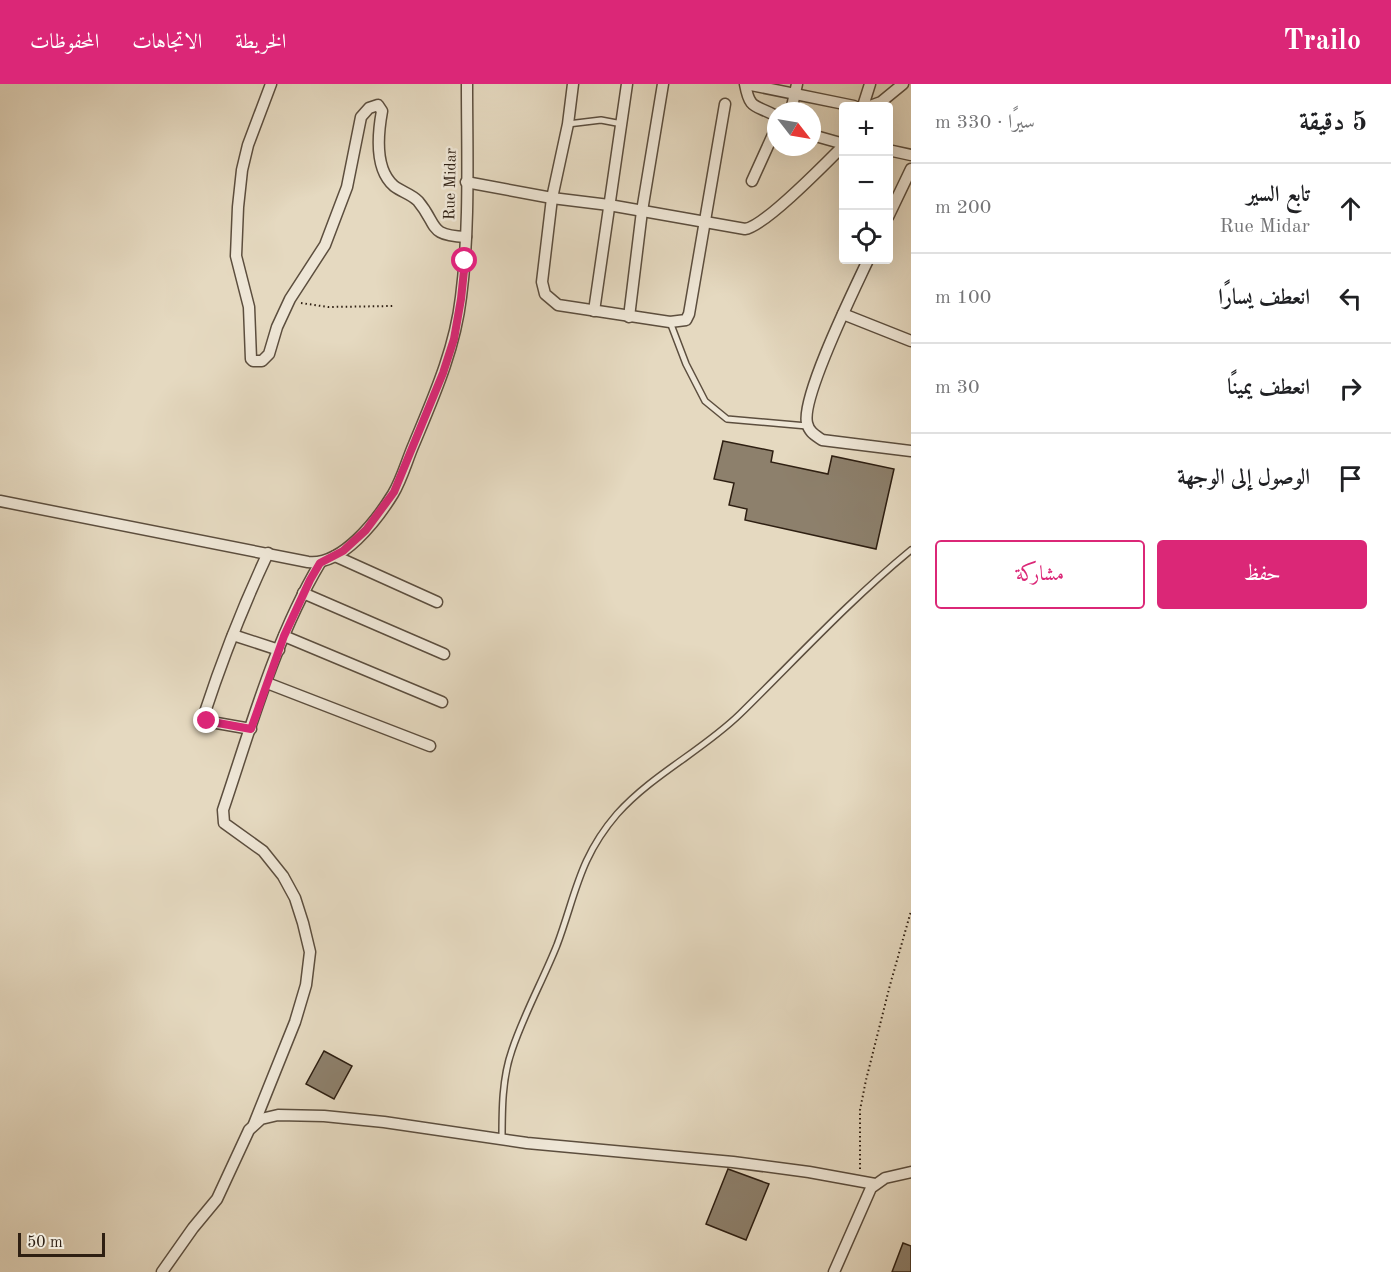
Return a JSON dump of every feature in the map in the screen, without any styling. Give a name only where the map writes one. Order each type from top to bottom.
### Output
[{"type":"street","points":[[271,84],[248,145],[242,170],[238,207],[236,256],[249,307],[250,358],[253,361],[262,362],[269,354],[277,327],[290,299],[325,245],[347,187],[361,117],[364,111],[374,105],[381,106],[379,150],[382,165],[389,180],[418,201],[439,232],[449,236],[466,237]]},
{"type":"street","name":"Rue Midar","points":[[320,563],[335,556],[366,530],[394,492],[443,373],[454,339],[461,299],[466,237],[467,84]]},
{"type":"street","points":[[573,84],[568,124],[552,198],[542,282],[545,294],[558,305],[629,317],[670,322],[686,320],[689,314],[725,104]]},
{"type":"street","points":[[594,311],[627,84]]},
{"type":"street","points":[[629,317],[642,211],[663,84]]},
{"type":"street","points":[[767,112],[752,105],[747,99],[745,84],[796,89],[840,102]]},
{"type":"street","points":[[864,102],[870,84]]},
{"type":"street","points":[[881,102],[903,84]]},
{"type":"street","points":[[821,138],[839,143]]},
{"type":"street","points":[[752,181],[767,148]]},
{"type":"street","points":[[466,182],[745,229],[756,225],[798,190],[839,148]]},
{"type":"street","points":[[893,151],[911,155]]},
{"type":"street","points":[[891,210],[911,169]]},
{"type":"street","points":[[866,264],[843,314],[810,398],[806,417],[807,426],[812,434],[822,440],[911,451]]},
{"type":"street","points":[[843,314],[911,341]]},
{"type":"street","points":[[0,501],[214,545],[320,563],[303,593],[284,636],[223,810],[223,820],[229,827],[263,851],[283,876],[295,898],[310,952],[306,985],[295,1022],[254,1125],[242,1142],[217,1199],[162,1272]]},
{"type":"street","points":[[251,729],[211,722],[204,715],[232,635],[268,554]]},
{"type":"street","points":[[335,556],[436,602]]},
{"type":"street","points":[[303,593],[444,654]]},
{"type":"street","points":[[232,635],[279,650]]},
{"type":"street","points":[[284,636],[442,702]]},
{"type":"street","points":[[267,683],[429,746]]},
{"type":"street","points":[[254,1125],[261,1119],[278,1115],[324,1116],[384,1122],[502,1140],[733,1162],[875,1184]]},
{"type":"street","points":[[834,1272],[866,1196],[875,1184],[885,1178],[911,1172]]},
{"type":"lane","points":[[568,124],[601,120],[622,124]]},
{"type":"lane","points":[[670,322],[686,363],[705,401],[727,420],[807,426]]},
{"type":"lane","points":[[502,1140],[503,1096],[511,1051],[557,945],[585,860],[601,835],[627,804],[689,753],[723,730],[827,626],[911,550]]},
{"type":"path","points":[[290,299],[328,307],[394,306]]},
{"type":"path","points":[[859,1180],[862,1098],[911,911]]},
{"type":"building","points":[[723,441],[773,451],[771,462],[828,474],[832,456],[894,469],[876,549],[745,520],[747,509],[729,505],[734,483],[714,479]]},
{"type":"building","points":[[324,1051],[352,1066],[334,1099],[306,1084]]},
{"type":"building","points":[[728,1169],[769,1184],[746,1240],[706,1224]]},
{"type":"building","points":[[903,1243],[911,1246],[911,1272],[892,1272]]},
{"type":"route","points":[[207,721],[251,729],[284,636],[320,563],[343,551],[366,530],[394,492],[443,373],[454,339],[465,261]]}]
